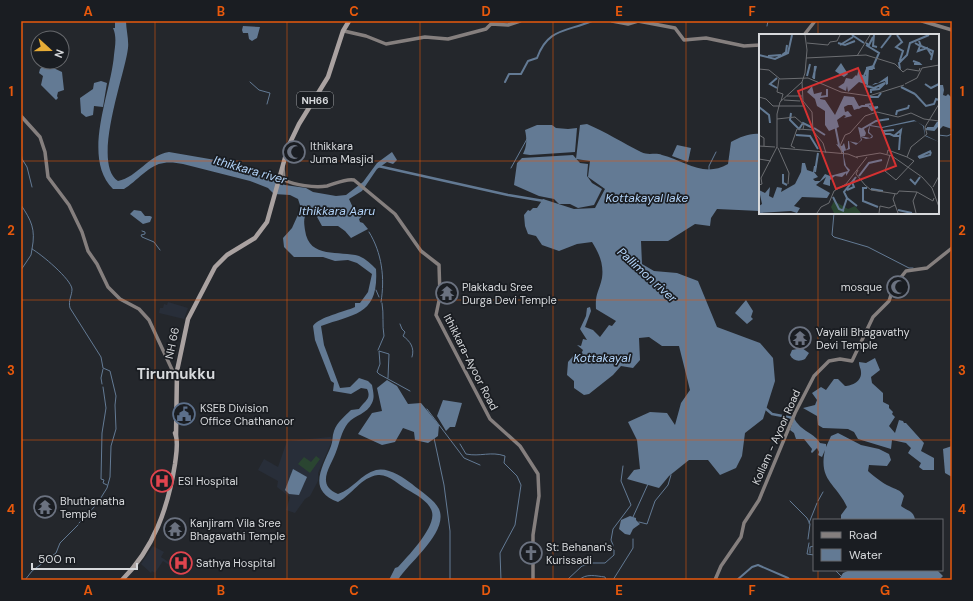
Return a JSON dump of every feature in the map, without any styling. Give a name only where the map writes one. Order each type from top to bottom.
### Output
[{"type":"highway","name":"NH66","points":[[283,164],[297,128],[328,77],[349,21]]},
{"type":"highway","name":"NH 66","points":[[176,436],[174,370],[187,318],[206,282],[220,261],[250,241],[259,233],[269,217],[283,164]]},
{"type":"highway","name":"NH 66","points":[[120,580],[154,536],[162,520],[171,488],[176,458],[176,382],[180,352],[188,319],[206,282]]},
{"type":"main road","points":[[344,31],[366,36],[386,44],[425,37],[448,39],[486,29],[491,24],[508,25],[520,21]]},
{"type":"main road","points":[[612,21],[626,24],[638,21],[675,28],[684,40],[705,38],[744,46],[759,45]]},
{"type":"main road","points":[[805,34],[815,21]]},
{"type":"main road","points":[[922,21],[952,30]]},
{"type":"main road","points":[[21,116],[40,137],[45,152],[48,177],[69,205],[82,232],[88,251],[97,264],[108,287],[120,299],[139,309],[148,320],[174,370]]},
{"type":"main road","name":"Ithikkara-Ayoor Road","points":[[283,164],[284,180],[294,184],[322,186],[349,179],[358,183],[395,214],[421,251],[438,264],[440,276],[440,296],[436,315],[490,419],[520,446],[538,474],[539,496],[533,535],[533,580]]},
{"type":"main road","name":"Kollam - Ayoor Road","points":[[715,580],[721,566],[740,537],[744,524],[759,500],[794,413],[821,367],[829,361],[853,360],[873,317],[889,301],[894,286],[906,271],[927,268],[952,248]]},
{"type":"shaded area","points":[[168,302],[188,308],[184,319],[159,313],[160,308],[163,308],[164,304],[167,305]]},
{"type":"shaded area","points":[[331,437],[332,441],[318,473],[318,481],[310,496],[305,499],[295,513],[286,510],[290,497],[277,487],[278,481],[258,470],[264,459],[278,467],[287,441]]},
{"type":"shaded area","points":[[153,546],[164,552],[161,557],[170,563],[169,565],[163,561],[155,573],[152,571],[151,573],[141,564]]},
{"type":"green space","points":[[316,456],[320,459],[310,473],[298,464],[304,457],[311,462]]},
{"type":"water","name":"Ithikkara Aaru","points":[[115,21],[126,21],[128,45],[126,61],[116,97],[109,138],[108,156],[111,171],[118,181],[125,179],[155,157],[169,152],[227,162],[285,185],[306,188],[313,192],[336,196],[346,195],[363,182],[377,163],[392,152],[397,160],[393,164],[387,162],[377,169],[362,191],[349,199],[355,212],[365,214],[359,219],[360,222],[363,223],[368,229],[351,238],[338,226],[322,226],[316,215],[308,210],[305,215],[304,222],[308,239],[312,246],[326,252],[359,256],[376,269],[376,284],[369,304],[354,315],[321,326],[324,345],[340,388],[350,387],[359,378],[368,381],[372,385],[374,394],[370,407],[351,420],[344,430],[328,469],[326,480],[327,486],[338,494],[348,489],[371,472],[381,469],[390,471],[408,481],[431,499],[437,506],[441,518],[433,537],[398,580],[389,580],[395,568],[398,567],[414,549],[426,533],[432,518],[431,508],[418,496],[394,480],[382,475],[372,476],[367,479],[338,502],[328,497],[322,491],[320,485],[321,470],[331,446],[335,428],[341,419],[351,410],[359,409],[367,400],[369,395],[367,389],[361,388],[351,394],[333,391],[334,383],[331,381],[315,340],[313,326],[326,317],[355,307],[355,303],[360,303],[368,292],[372,274],[357,263],[348,260],[335,261],[323,257],[294,257],[284,247],[283,238],[292,228],[301,208],[298,199],[290,195],[274,194],[268,188],[250,181],[183,164],[166,163],[154,166],[124,189],[113,189],[104,176],[99,160],[98,143],[100,125],[112,71],[115,45],[113,28],[115,28]]},
{"type":"water","points":[[243,26],[260,27],[257,38],[252,41],[249,39],[248,33],[243,33]]},
{"type":"water","points":[[40,70],[58,70],[62,72],[64,90],[58,92],[58,98],[56,100],[41,85],[43,76],[39,73]]},
{"type":"water","points":[[101,81],[107,83],[103,107],[94,106],[93,115],[86,117],[81,113],[80,98],[93,89],[94,83]]},
{"type":"water","points":[[939,85],[943,85],[943,95],[946,96],[948,94],[952,98],[952,129],[943,126],[939,130]]},
{"type":"water","name":"Kottakayal lake","points":[[587,124],[601,130],[644,153],[659,154],[703,169],[719,168],[728,164],[731,142],[749,135],[759,134],[759,211],[717,209],[711,218],[710,226],[695,224],[668,241],[641,241],[642,264],[654,271],[677,273],[698,281],[717,327],[760,343],[773,358],[775,381],[763,419],[745,433],[742,456],[736,468],[720,475],[708,460],[689,460],[669,476],[659,488],[627,479],[634,470],[640,469],[637,440],[628,422],[650,412],[667,413],[675,425],[681,403],[690,390],[679,346],[662,346],[649,337],[639,338],[640,360],[633,368],[621,366],[613,375],[589,394],[584,395],[574,388],[574,381],[567,375],[568,362],[575,354],[581,354],[583,350],[577,345],[581,346],[583,339],[587,340],[580,329],[586,316],[587,308],[590,307],[591,311],[585,327],[593,330],[600,337],[609,325],[612,326],[616,321],[596,309],[597,296],[602,278],[600,259],[592,242],[577,244],[559,251],[542,245],[536,236],[528,234],[525,226],[524,215],[528,210],[530,211],[533,208],[537,208],[543,199],[574,209],[595,208],[605,189],[588,177],[590,161],[576,159],[580,125]]},
{"type":"water","points":[[537,125],[552,125],[556,128],[568,129],[577,128],[575,152],[530,155],[523,154],[526,142],[525,130]]},
{"type":"water","points":[[677,145],[691,148],[688,162],[672,156]]},
{"type":"water","points":[[573,155],[580,163],[588,164],[587,176],[592,183],[602,189],[594,205],[578,208],[570,204],[559,204],[554,199],[539,196],[514,185],[517,163],[522,158]]},
{"type":"water","points":[[134,210],[141,211],[145,216],[152,217],[150,222],[143,224],[130,214]]},
{"type":"water","points":[[746,300],[753,311],[751,317],[753,319],[747,324],[735,313]]},
{"type":"water","points":[[802,348],[809,353],[805,359],[798,361],[794,360],[790,355],[792,350]]},
{"type":"water","points":[[875,358],[880,370],[871,377],[872,383],[883,393],[883,402],[889,405],[889,408],[893,412],[892,414],[895,417],[889,426],[895,433],[899,420],[906,423],[924,443],[921,451],[934,458],[934,470],[923,470],[919,467],[921,463],[908,453],[911,448],[906,443],[892,440],[891,449],[858,439],[854,432],[848,429],[823,428],[818,425],[817,416],[803,408],[815,405],[817,400],[812,393],[821,387],[826,390],[834,379],[838,379],[845,386],[856,382],[861,375],[859,362],[866,363]]},
{"type":"water","points":[[387,380],[397,386],[408,404],[421,403],[439,425],[438,436],[428,443],[415,440],[414,432],[403,428],[395,442],[382,445],[358,434],[372,413],[382,411],[377,388]]},
{"type":"water","points":[[443,400],[462,403],[455,427],[450,427],[446,431],[437,416]]},
{"type":"water","points":[[794,418],[800,426],[815,437],[820,443],[826,444],[826,447],[831,436],[838,433],[861,445],[879,449],[889,454],[891,460],[887,466],[869,465],[868,471],[884,483],[901,492],[904,496],[901,506],[911,512],[915,519],[841,519],[841,515],[847,507],[826,476],[824,469],[825,450],[822,457],[818,455],[819,452],[817,448],[812,453],[812,449],[804,439],[796,439],[794,433],[790,430]]},
{"type":"water","points":[[952,446],[952,477],[945,473],[943,449]]},
{"type":"water","points":[[293,469],[307,477],[299,495],[289,494],[285,490]]},
{"type":"water","points":[[630,516],[636,518],[640,524],[633,529],[630,535],[625,534],[619,529],[621,520]]},
{"type":"water","points":[[848,571],[938,571],[943,576],[939,580],[835,580],[840,578],[843,573]]},
{"type":"waterway","points":[[505,82],[509,74],[521,74],[528,61],[537,58],[541,48],[552,36],[559,32],[592,21]]},
{"type":"waterway","points":[[767,26],[768,21]]},
{"type":"waterway","points":[[250,82],[259,90],[270,93],[267,104]]},
{"type":"waterway","points":[[939,135],[947,136],[952,134]]},
{"type":"waterway","points":[[511,168],[527,139]]},
{"type":"waterway","points":[[21,152],[22,159],[27,167],[32,187]]},
{"type":"waterway","points":[[709,171],[709,166],[716,152]]},
{"type":"waterway","name":"Pallimon river","points":[[378,166],[508,195],[544,201]]},
{"type":"waterway","points":[[21,205],[28,215],[32,225],[32,249],[55,267],[67,279],[72,289],[69,303],[70,308],[101,357],[103,368],[110,371],[116,396],[116,429],[111,446],[110,477],[107,488],[97,504]]},
{"type":"waterway","points":[[834,214],[832,235],[834,237],[868,247],[909,268],[913,268]]},
{"type":"waterway","points":[[142,231],[145,232],[145,234],[141,235],[142,237],[154,242],[160,250]]},
{"type":"waterway","points":[[369,232],[380,257],[383,284],[381,302]]},
{"type":"waterway","points":[[21,270],[31,255],[32,249]]},
{"type":"waterway","points":[[376,290],[379,297]]},
{"type":"waterway","points":[[378,350],[384,336],[382,303]]},
{"type":"waterway","points":[[400,324],[405,332],[403,336],[410,342],[413,351],[412,357]]},
{"type":"waterway","points":[[388,378],[389,354],[379,351],[380,364],[377,372],[410,391]]},
{"type":"waterway","points":[[102,384],[101,378],[103,369]]},
{"type":"waterway","points":[[103,387],[106,408],[102,433],[101,479],[104,480],[103,483],[107,485]]},
{"type":"waterway","name":"Pallimon river","points":[[765,408],[772,414],[793,418]]},
{"type":"waterway","points":[[427,409],[464,458],[480,465]]},
{"type":"waterway","points":[[434,438],[444,485],[450,531],[450,580]]},
{"type":"waterway","points":[[460,444],[466,454],[495,454],[505,456],[504,463],[517,476],[521,485],[515,525],[500,553],[501,580]]},
{"type":"waterway","points":[[567,580],[582,566],[593,563],[605,563],[614,555],[611,540],[613,529],[631,505],[621,481],[623,466]]},
{"type":"waterway","points":[[639,522],[647,524],[655,501],[668,485],[671,475]]},
{"type":"waterway","points":[[633,517],[648,484]]},
{"type":"waterway","points":[[818,501],[823,492]]},
{"type":"waterway","points":[[790,501],[807,518],[810,524],[808,539]]},
{"type":"waterway","points":[[809,523],[817,503]]},
{"type":"waterway","points":[[79,523],[96,505]]},
{"type":"waterway","points":[[25,580],[32,571],[56,553],[60,543],[78,525]]},
{"type":"waterway","points":[[613,580],[633,548],[633,539]]},
{"type":"waterway","points":[[809,543],[807,554],[813,555]]},
{"type":"waterway","points":[[810,553],[810,547],[813,546]]},
{"type":"waterway","points":[[737,580],[752,567],[758,565],[790,580]]},
{"type":"waterway","points":[[836,571],[841,576]]},
{"type":"waterway","points":[[579,580],[585,576],[605,577],[606,580]]},
{"type":"place","name":"Ithikkara Juma Masjid","points":[[294,152]]},
{"type":"place","name":"mosque","points":[[898,287]]},
{"type":"place","name":"Plakkadu Sree Durga Devi Temple","points":[[447,293]]},
{"type":"place","name":"Vayalil Bhagavathy Devi Temple","points":[[800,338]]},
{"type":"place","name":"KSEB Division Office Chathanoor","points":[[184,414]]},
{"type":"place","name":"ESI Hospital","points":[[162,481]]},
{"type":"place","name":"Bhuthanatha Temple","points":[[45,507]]},
{"type":"place","name":"Kanjiram Vila Sree Bhagavathi Temple","points":[[175,529]]},
{"type":"place","name":"St: Behanan's Kurissadi","points":[[531,553]]},
{"type":"place","name":"Sathya Hospital","points":[[181,563]]},
{"type":"district","name":"Tirumukku","points":[[176,374]]},
{"type":"water label","name":"Ithikkara river","points":[[250,170]]},
{"type":"water label","name":"Kottakayal","points":[[602,358]]}]
